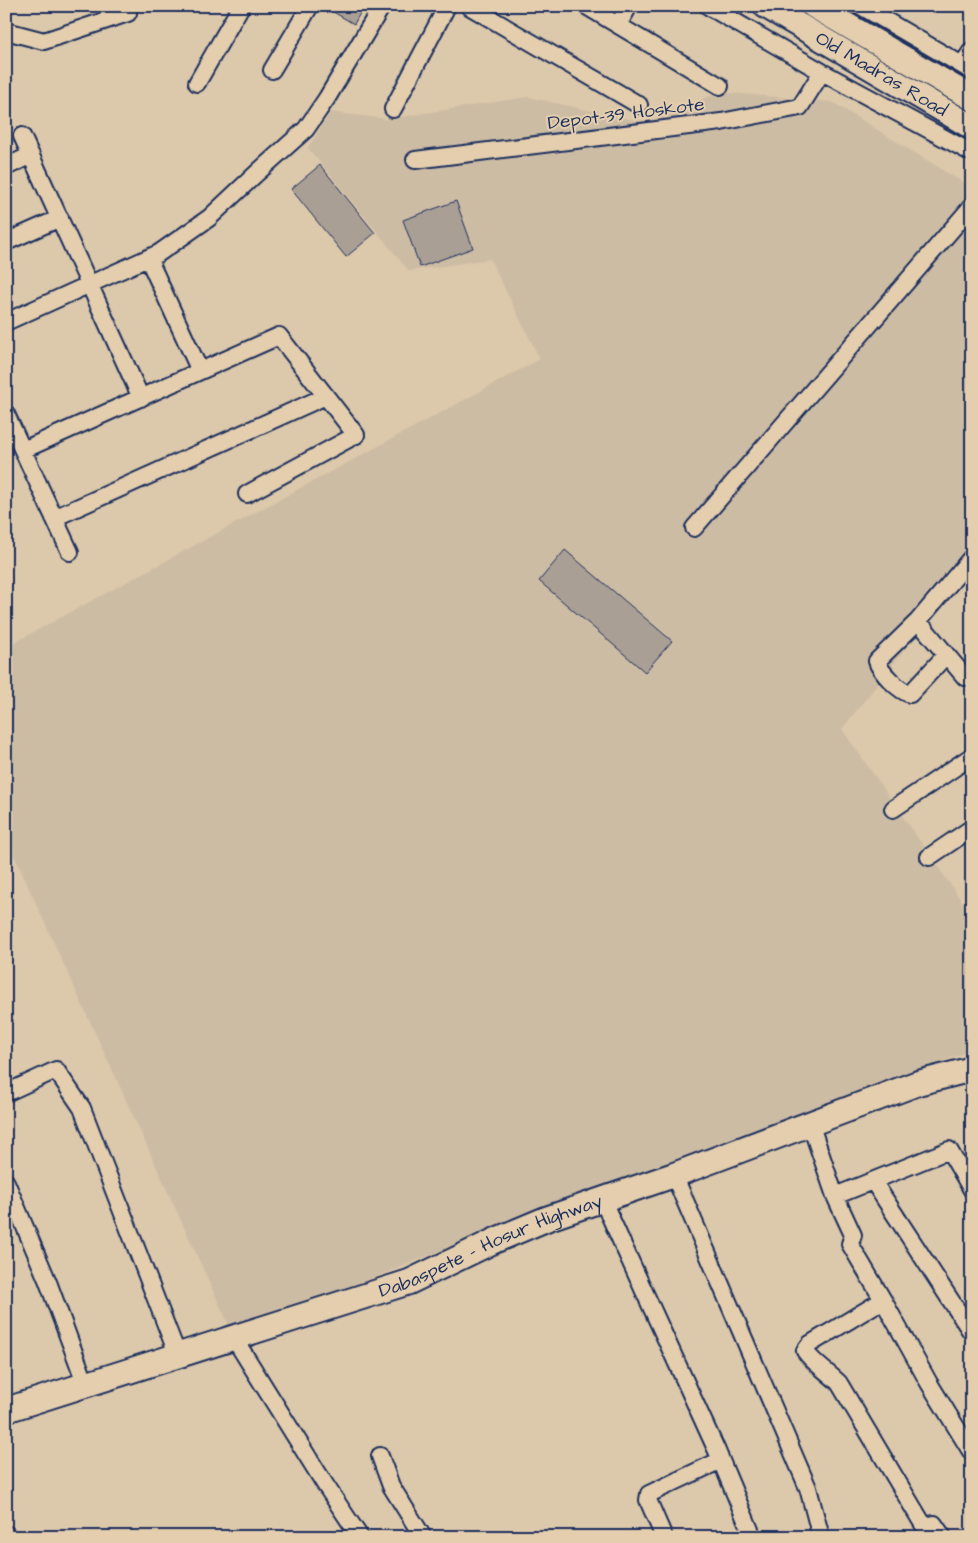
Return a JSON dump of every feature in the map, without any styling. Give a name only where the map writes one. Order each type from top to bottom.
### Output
[{"type":"highway","name":"Old Madras Road","points":[[766,6],[972,126]]},
{"type":"highway","name":"Old Madras Road","points":[[814,6],[972,98]]},
{"type":"highway","name":"Dabaspete - Hosur Highway","points":[[6,1409],[409,1282],[504,1236],[546,1219],[674,1175],[918,1083],[972,1069]]},
{"type":"street","points":[[197,84],[240,6]]},
{"type":"street","points":[[272,70],[310,6]]},
{"type":"street","points":[[6,322],[159,253],[209,218],[306,129],[327,98],[382,6]]},
{"type":"street","points":[[393,109],[447,6]]},
{"type":"street","points":[[469,6],[640,105]]},
{"type":"street","points":[[586,6],[720,86]]},
{"type":"street","points":[[618,25],[629,6]]},
{"type":"street","points":[[708,6],[822,72],[972,153]]},
{"type":"street","points":[[861,6],[967,68],[972,50]]},
{"type":"street","points":[[6,31],[44,41],[128,13]]},
{"type":"street","name":"Depot-39 Hoskote","points":[[415,160],[721,122],[800,107],[822,72]]},
{"type":"street","points":[[22,136],[141,398]]},
{"type":"street","points":[[6,167],[31,155]]},
{"type":"street","points":[[694,528],[972,206]]},
{"type":"street","points":[[6,242],[60,218]]},
{"type":"street","points":[[148,258],[200,371]]},
{"type":"street","points":[[23,450],[279,336],[356,434],[247,494]]},
{"type":"street","points":[[54,518],[326,396]]},
{"type":"street","points":[[6,414],[70,552]]},
{"type":"street","points":[[946,655],[910,694],[904,692],[879,668],[877,662],[918,621],[972,557]]},
{"type":"street","points":[[918,621],[965,678]]},
{"type":"street","points":[[893,809],[971,760]]},
{"type":"street","points":[[929,857],[972,828]]},
{"type":"street","points":[[6,1094],[56,1070],[82,1108],[178,1356]]},
{"type":"street","points":[[810,1123],[835,1196],[853,1235],[850,1244],[884,1300],[929,1383],[972,1453]]},
{"type":"street","points":[[835,1196],[949,1150],[972,1190]]},
{"type":"street","points":[[674,1175],[808,1488],[821,1537]]},
{"type":"street","points":[[873,1181],[972,1333]]},
{"type":"street","points":[[6,1182],[48,1282],[86,1385]]},
{"type":"street","points":[[602,1200],[721,1460],[753,1537]]},
{"type":"street","points":[[884,1300],[810,1344],[805,1351],[811,1360],[839,1383],[924,1526],[934,1524],[943,1537]]},
{"type":"street","points":[[234,1338],[360,1537]]},
{"type":"street","points":[[380,1456],[391,1486],[423,1537]]},
{"type":"street","points":[[664,1537],[648,1500],[649,1494],[721,1460]]},
{"type":"shaded area","points":[[719,92],[832,102],[972,188],[972,564],[842,729],[972,916],[972,1050],[633,1181],[563,1202],[233,1334],[6,838],[6,647],[540,359],[490,259],[409,271],[308,148],[330,112],[387,119],[528,97],[646,123]]},
{"type":"building","points":[[323,6],[364,6],[354,24]]},
{"type":"building","points":[[320,165],[375,233],[346,257],[291,189]]},
{"type":"building","points":[[456,201],[473,248],[420,267],[403,220]]},
{"type":"building","points":[[565,550],[672,641],[645,672],[539,581]]}]
